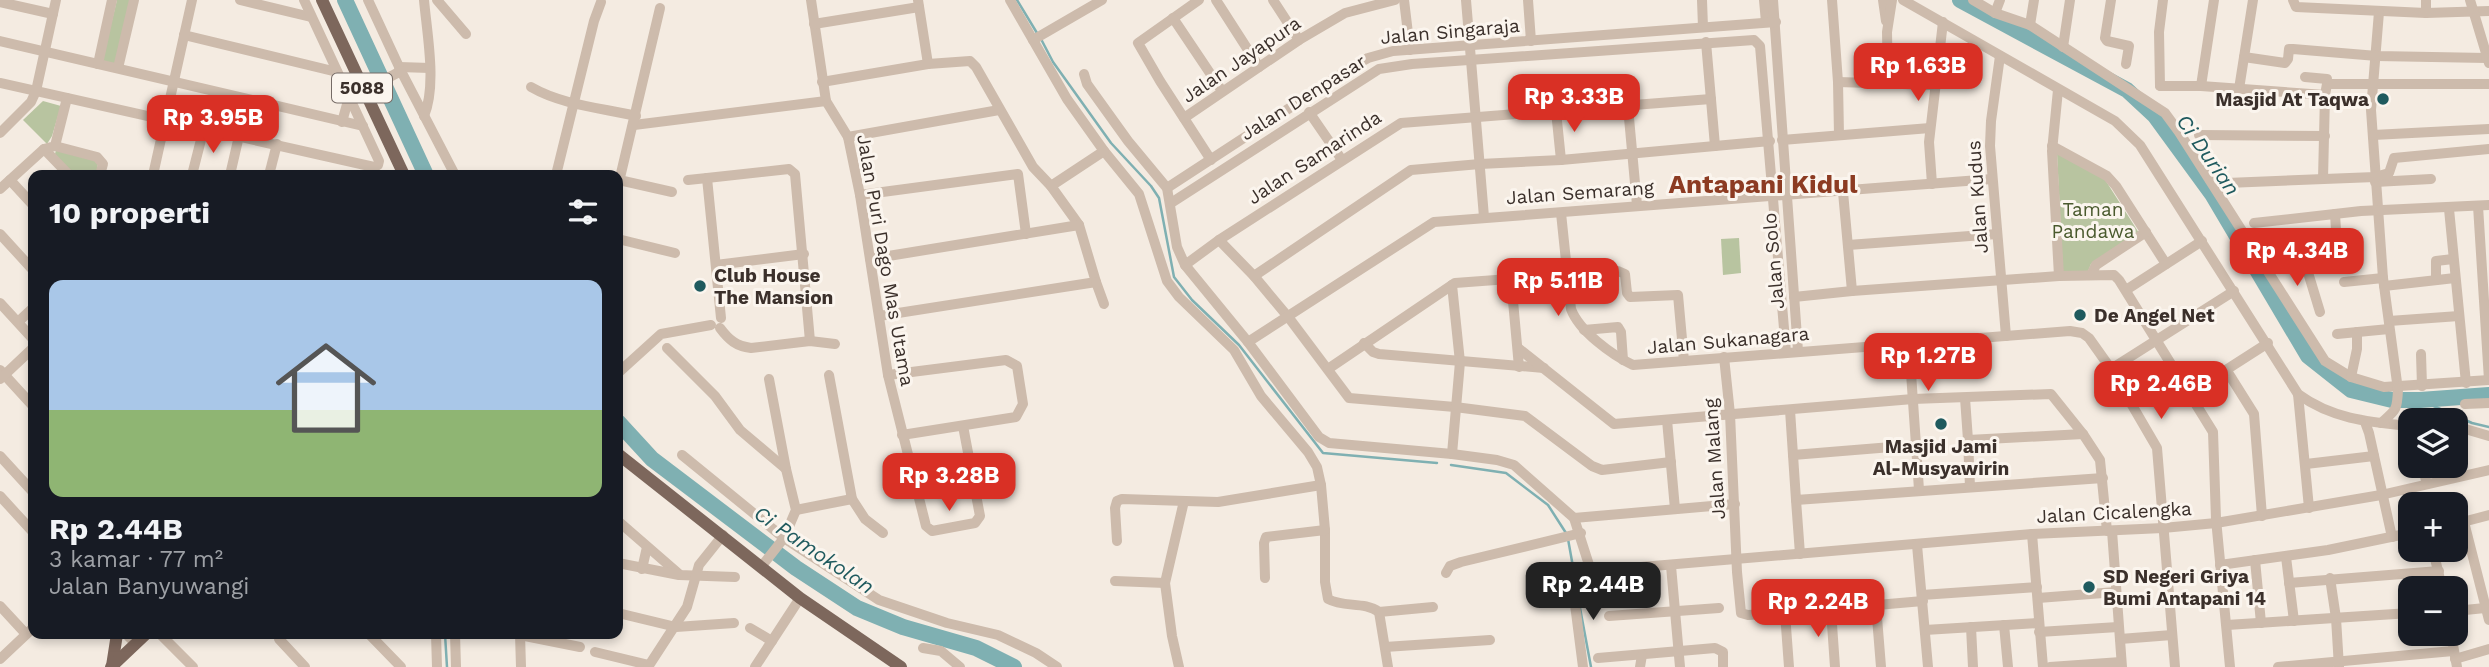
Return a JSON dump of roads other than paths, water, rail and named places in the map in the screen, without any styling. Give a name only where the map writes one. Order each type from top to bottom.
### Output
[{"type":"main road","name":"5088","points":[[322,0],[402,170]]},
{"type":"main road","points":[[623,458],[762,565],[800,598],[901,667]]},
{"type":"main road","points":[[111,667],[116,639]]},
{"type":"main road","points":[[111,667],[129,639]]},
{"type":"street","points":[[0,133],[31,102],[36,91],[56,0]]},
{"type":"street","points":[[98,64],[112,0]]},
{"type":"street","points":[[118,68],[134,0]]},
{"type":"street","points":[[154,170],[192,0]]},
{"type":"street","points":[[240,0],[311,17]]},
{"type":"street","points":[[0,83],[373,167],[378,165],[379,161],[304,0]]},
{"type":"street","points":[[369,0],[399,71],[452,170]]},
{"type":"street","points":[[424,0],[430,68],[428,107],[424,116]]},
{"type":"street","points":[[437,0],[466,34]]},
{"type":"street","name":"Jalan Puri Dago Mas Utama","points":[[811,0],[826,101],[848,137],[860,195],[888,375],[902,435],[926,526],[937,531],[975,523],[980,516],[963,426]]},
{"type":"street","points":[[1010,0],[1037,38],[1068,99],[1104,151],[1139,194],[1167,281],[1179,297],[1234,350],[1261,396],[1308,452],[1317,467],[1325,530],[1325,582],[1328,599],[1333,602],[1363,605],[1379,612],[1433,607]]},
{"type":"street","points":[[1037,38],[1102,0]]},
{"type":"street","points":[[1199,0],[1138,42],[1211,160]]},
{"type":"street","points":[[1216,0],[1259,67]]},
{"type":"street","points":[[1273,0],[1298,40]]},
{"type":"street","name":"Jalan Jayapura","points":[[1184,118],[1298,40],[1345,13],[1395,0]]},
{"type":"street","points":[[1404,0],[1410,50]]},
{"type":"street","points":[[1466,0],[1484,217]]},
{"type":"street","points":[[1528,0],[1531,41]]},
{"type":"street","points":[[1702,0],[1703,27]]},
{"type":"street","name":"Jalan Solo","points":[[1764,0],[1771,22]]},
{"type":"street","name":"Jalan Solo","points":[[1773,0],[1771,22],[1782,140],[1779,196],[1794,297],[1798,351]]},
{"type":"street","points":[[1832,0],[1839,135]]},
{"type":"street","points":[[1883,0],[1888,83]]},
{"type":"street","points":[[1887,32],[1892,0]]},
{"type":"street","points":[[1903,0],[2115,121],[2140,145],[2298,394],[2311,404],[2335,414],[2365,422],[2398,425]]},
{"type":"street","points":[[1973,0],[1995,13],[2030,26],[2165,113],[2325,361],[2351,377],[2398,389],[2489,380],[2484,206],[2378,209],[2254,223]]},
{"type":"street","points":[[1995,13],[2000,0]]},
{"type":"street","points":[[2030,26],[2034,0]]},
{"type":"street","points":[[2063,47],[2070,0]]},
{"type":"street","points":[[2111,0],[2105,38],[2107,41],[2129,46],[2126,64]]},
{"type":"street","points":[[2149,102],[2160,86],[2159,32],[2163,0]]},
{"type":"street","points":[[2201,86],[2214,0]]},
{"type":"street","points":[[2239,89],[2253,0]]},
{"type":"street","points":[[2293,0],[2296,7],[2379,12],[2426,13],[2472,5],[2489,11]]},
{"type":"street","points":[[2426,0],[2426,13]]},
{"type":"street","points":[[2,1],[53,14]]},
{"type":"street","points":[[557,170],[601,2]]},
{"type":"street","points":[[814,24],[918,3],[928,64]]},
{"type":"street","points":[[2244,57],[2285,62],[2289,49],[2293,49],[2488,61],[2472,5]]},
{"type":"street","points":[[622,170],[660,8]]},
{"type":"street","points":[[2379,12],[2377,55],[2372,85],[2375,180],[2384,282],[2398,389],[2396,410],[2381,423]]},
{"type":"street","points":[[1174,18],[1222,91]]},
{"type":"street","name":"Jalan Singaraja","points":[[1167,188],[1368,58],[1393,51],[1470,53],[1531,41],[1771,22]]},
{"type":"street","points":[[1932,184],[1930,128],[1943,22]]},
{"type":"street","points":[[184,35],[337,72]]},
{"type":"street","name":"Jalan Denpasar","points":[[1171,203],[1309,112],[1380,69],[1470,53],[1750,39],[1759,43],[1770,141]]},
{"type":"street","points":[[0,41],[363,126]]},
{"type":"street","points":[[1706,42],[1715,146]]},
{"type":"street","name":"Jalan Kudus","points":[[2000,57],[1991,121],[2006,336]]},
{"type":"street","points":[[822,82],[928,64],[964,61],[973,63],[1032,167],[1051,186],[1079,225],[1104,304]]},
{"type":"street","points":[[365,90],[399,71],[430,68]]},
{"type":"street","points":[[1084,74],[1087,84],[1128,141],[1167,188],[1177,247],[1185,265],[1248,342],[1319,437],[1326,442],[1452,454],[1514,465],[1574,518],[1576,534],[1461,562],[1451,566],[1446,573]]},
{"type":"street","points":[[2305,77],[2327,79],[2323,178]]},
{"type":"street","points":[[1838,82],[1935,85]]},
{"type":"street","points":[[2327,84],[2489,84]]},
{"type":"street","points":[[2160,86],[2201,86],[2325,95]]},
{"type":"street","points":[[531,87],[549,96],[635,120],[826,101]]},
{"type":"street","points":[[2058,90],[2052,146],[2059,276]]},
{"type":"street","points":[[342,122],[349,97]]},
{"type":"street","points":[[0,189],[50,148],[67,98]]},
{"type":"street","name":"Jalan Samarinda","points":[[1185,265],[1395,125],[1475,116],[1711,99]]},
{"type":"street","points":[[1628,107],[1637,205]]},
{"type":"street","points":[[848,137],[999,110]]},
{"type":"street","points":[[1556,111],[1561,160]]},
{"type":"street","points":[[1309,112],[1342,160]]},
{"type":"street","points":[[193,170],[204,128]]},
{"type":"street","points":[[1782,140],[1930,128]]},
{"type":"street","points":[[2373,135],[2489,129]]},
{"type":"street","points":[[2199,135],[2325,135]]},
{"type":"street","points":[[231,170],[239,136]]},
{"type":"street","points":[[1254,276],[1405,173],[1418,169],[1561,160],[1770,141],[1779,196],[1786,352]]},
{"type":"street","points":[[270,170],[276,144]]},
{"type":"street","points":[[2052,146],[2107,176],[2166,264]]},
{"type":"street","points":[[50,148],[65,170]]},
{"type":"street","points":[[50,148],[97,157],[103,164],[101,170]]},
{"type":"street","points":[[2375,180],[2389,173],[2394,158],[2489,149]]},
{"type":"street","points":[[1051,186],[1104,151]]},
{"type":"street","points":[[860,195],[1018,174],[1032,167]]},
{"type":"street","points":[[688,180],[785,168],[795,174],[810,341]]},
{"type":"street","points":[[1018,174],[1026,234]]},
{"type":"street","points":[[707,178],[716,265],[717,324],[729,339],[742,347],[810,341],[835,344]]},
{"type":"street","points":[[2227,183],[2323,178],[2431,179]]},
{"type":"street","name":"Jalan Semarang","points":[[1248,342],[1427,224],[1440,220],[1993,179]]},
{"type":"street","points":[[10,180],[28,200]]},
{"type":"street","points":[[623,184],[672,192]]},
{"type":"street","points":[[1843,192],[1852,291]]},
{"type":"street","points":[[2449,209],[2466,383]]},
{"type":"street","name":"Jalan Sukanagara","points":[[1561,213],[1571,309],[1577,323],[1623,360],[1639,365],[2070,331],[2082,333],[2089,338],[2157,448],[2175,667]]},
{"type":"street","points":[[2276,262],[2336,249],[2335,214]]},
{"type":"street","points":[[870,259],[1079,225]]},
{"type":"street","points":[[2091,275],[2096,265],[2146,232]]},
{"type":"street","points":[[0,234],[28,265]]},
{"type":"street","points":[[1848,245],[1997,234]]},
{"type":"street","points":[[623,240],[675,253]]},
{"type":"street","points":[[1219,240],[1288,316],[1344,394],[1355,400],[1455,407],[1525,416],[1592,466],[1602,470],[1671,462]]},
{"type":"street","points":[[2126,290],[2202,241]]},
{"type":"street","points":[[716,265],[804,254]]},
{"type":"street","points":[[2303,256],[2320,312]]},
{"type":"street","points":[[2436,280],[2436,261],[2453,259]]},
{"type":"street","points":[[1328,369],[1452,285],[1621,271],[1625,274],[1630,297],[1678,295],[1684,361]]},
{"type":"street","points":[[1794,297],[2059,276],[2111,274],[2119,280],[2213,432],[2216,523],[2230,667]]},
{"type":"street","points":[[2344,282],[2455,278]]},
{"type":"street","points":[[1511,279],[1519,367]]},
{"type":"street","points":[[879,316],[1097,282]]},
{"type":"street","points":[[1452,285],[1460,362],[1452,454]]},
{"type":"street","points":[[2110,369],[2234,291]]},
{"type":"street","points":[[0,303],[28,333]]},
{"type":"street","points":[[18,322],[28,313]]},
{"type":"street","points":[[2337,334],[2459,316]]},
{"type":"street","points":[[623,368],[661,334],[717,324]]},
{"type":"street","points":[[1584,330],[1618,327],[1622,332],[1623,360]]},
{"type":"street","points":[[2351,377],[2357,349],[2357,332]]},
{"type":"street","points":[[1364,344],[1379,354],[1545,368]]},
{"type":"street","points":[[1909,344],[1919,490]]},
{"type":"street","points":[[2190,394],[2268,344]]},
{"type":"street","points":[[667,348],[715,396],[740,430],[786,469]]},
{"type":"street","points":[[1518,348],[1614,424],[1913,399],[2051,394],[2083,433],[2100,460],[2110,531],[2122,665],[2050,667]]},
{"type":"street","points":[[28,352],[1,374],[28,401]]},
{"type":"street","points":[[2421,354],[2422,386]]},
{"type":"street","name":"Jalan Malang","points":[[1724,357],[1730,414],[1741,613],[1785,613]]},
{"type":"street","points":[[888,375],[1006,360],[1015,363],[1023,404],[1020,413],[1013,418],[902,435]]},
{"type":"street","points":[[2227,371],[2254,414],[2262,516]]},
{"type":"street","points":[[829,375],[852,499],[865,519],[883,533]]},
{"type":"street","points":[[762,565],[782,541],[796,510],[769,379]]},
{"type":"street","points":[[2298,394],[2309,508]]},
{"type":"street","points":[[1965,398],[1970,487]]},
{"type":"street","points":[[2465,404],[2489,403]]},
{"type":"street","points":[[1790,410],[1800,554]]},
{"type":"street","points":[[1667,420],[1675,509]]},
{"type":"street","points":[[2365,422],[2392,537]]},
{"type":"street","points":[[2468,430],[2489,436]]},
{"type":"street","points":[[1968,440],[2083,433]]},
{"type":"street","points":[[1793,455],[1916,445]]},
{"type":"street","points":[[682,455],[782,541],[879,600],[927,617],[998,635],[1036,653],[1057,667]]},
{"type":"street","points":[[0,456],[28,487]]},
{"type":"street","points":[[2306,464],[2374,456]]},
{"type":"street","name":"Jalan Cicalengka","points":[[1576,534],[1590,568],[1594,571],[2032,534],[2216,523],[2381,495],[2489,470]]},
{"type":"street","points":[[1796,500],[2103,478]]},
{"type":"street","points":[[2425,478],[2427,484]]},
{"type":"street","points":[[1117,541],[1115,508],[1119,500],[1219,502],[1321,485]]},
{"type":"street","points":[[0,496],[28,527]]},
{"type":"street","points":[[796,510],[852,499]]},
{"type":"street","points":[[1179,667],[1172,636],[1166,583],[1184,501]]},
{"type":"street","points":[[1574,518],[1735,504]]},
{"type":"street","points":[[2468,521],[2489,515]]},
{"type":"street","points":[[623,525],[679,575]]},
{"type":"street","points":[[1265,578],[1266,537],[1325,530]]},
{"type":"street","points":[[2032,534],[2043,667]]},
{"type":"street","points":[[595,652],[649,666],[691,600],[699,565],[723,535]]},
{"type":"street","points":[[2220,565],[2286,557],[2398,536]]},
{"type":"street","points":[[1917,545],[1928,667]]},
{"type":"street","points":[[642,569],[647,547]]},
{"type":"street","points":[[2468,550],[2489,620]]},
{"type":"street","points":[[2286,557],[2294,621]]},
{"type":"street","points":[[2255,560],[2261,623]]},
{"type":"street","points":[[2436,562],[2439,576]]},
{"type":"street","points":[[623,564],[679,575],[735,577]]},
{"type":"street","points":[[1673,565],[1678,602],[1676,609],[1680,667]]},
{"type":"street","points":[[2289,583],[2438,571]]},
{"type":"street","points":[[2330,578],[2339,664]]},
{"type":"street","points":[[1115,581],[1166,583]]},
{"type":"street","points":[[1572,581],[1583,667]]},
{"type":"street","points":[[1789,667],[1785,613],[1922,598],[2037,592],[2116,592]]},
{"type":"street","points":[[755,667],[800,598]]},
{"type":"street","points":[[1876,605],[1881,667]]},
{"type":"street","points":[[0,608],[28,630]]},
{"type":"street","points":[[1609,616],[1676,609],[1719,608]]},
{"type":"street","points":[[2468,610],[2485,608]]},
{"type":"street","points":[[1831,610],[1835,667]]},
{"type":"street","points":[[1379,612],[1388,667]]},
{"type":"street","points":[[623,614],[676,627],[734,623]]},
{"type":"street","points":[[2227,625],[2398,614]]},
{"type":"street","points":[[1926,629],[2004,625],[2118,627]]},
{"type":"street","points":[[2004,625],[2008,667]]},
{"type":"street","points":[[1971,627],[1973,667]]},
{"type":"street","points":[[750,628],[772,641]]},
{"type":"street","points":[[0,659],[28,632]]},
{"type":"street","points":[[2120,639],[2172,635]]},
{"type":"street","points":[[165,639],[192,667]]},
{"type":"street","points":[[279,639],[304,667]]},
{"type":"street","points":[[374,639],[401,667]]},
{"type":"street","points":[[431,667],[438,667],[436,639]]},
{"type":"street","points":[[455,639],[456,667]]},
{"type":"street","points":[[520,639],[521,667]]},
{"type":"street","points":[[543,639],[580,647]]},
{"type":"street","points":[[1385,647],[1490,639]]},
{"type":"street","points":[[923,648],[941,651],[960,667]]},
{"type":"street","points":[[1598,658],[1718,649],[1724,655],[1723,667]]},
{"type":"street","points":[[2278,667],[2455,659],[2489,649]]},
{"type":"street","points":[[1640,667],[1642,655]]},
{"type":"waterway","name":"Ci Pamokolan","points":[[345,0],[424,170]]},
{"type":"waterway","points":[[1017,0],[1037,33]]},
{"type":"waterway","name":"Ci Durian","points":[[1960,0],[2127,90],[2155,116],[2212,194],[2308,356],[2351,390],[2392,400],[2489,395]]},
{"type":"waterway","points":[[1041,39],[1053,62],[1111,143],[1159,198],[1174,277],[1192,300],[1239,345],[1323,453],[1437,463]]},
{"type":"waterway","points":[[2420,400],[2472,423],[2489,427]]},
{"type":"waterway","name":"Ci Pamokolan","points":[[623,427],[652,459],[796,568],[857,608],[903,627],[976,648],[1014,667]]},
{"type":"waterway","points":[[1451,465],[1506,473],[1548,505],[1566,533]]},
{"type":"waterway","points":[[1568,539],[1575,578]]},
{"type":"waterway","points":[[1580,608],[1591,667]]},
{"type":"waterway","points":[[445,639],[447,667]]},
{"type":"place","name":"Masjid At Taqwa","points":[[2383,99]]},
{"type":"place","name":"Club House The Mansion","points":[[700,286]]},
{"type":"place","name":"De Angel Net","points":[[2080,315]]},
{"type":"place","name":"Masjid Jami Al-Musyawirin","points":[[1941,424]]},
{"type":"place","name":"SD Negeri Griya Bumi Antapani 14","points":[[2089,587]]},
{"type":"district","name":"Antapani Kidul","points":[[1763,184]]},
{"type":"park label","name":"Taman Pandawa","points":[[2093,220]]}]
